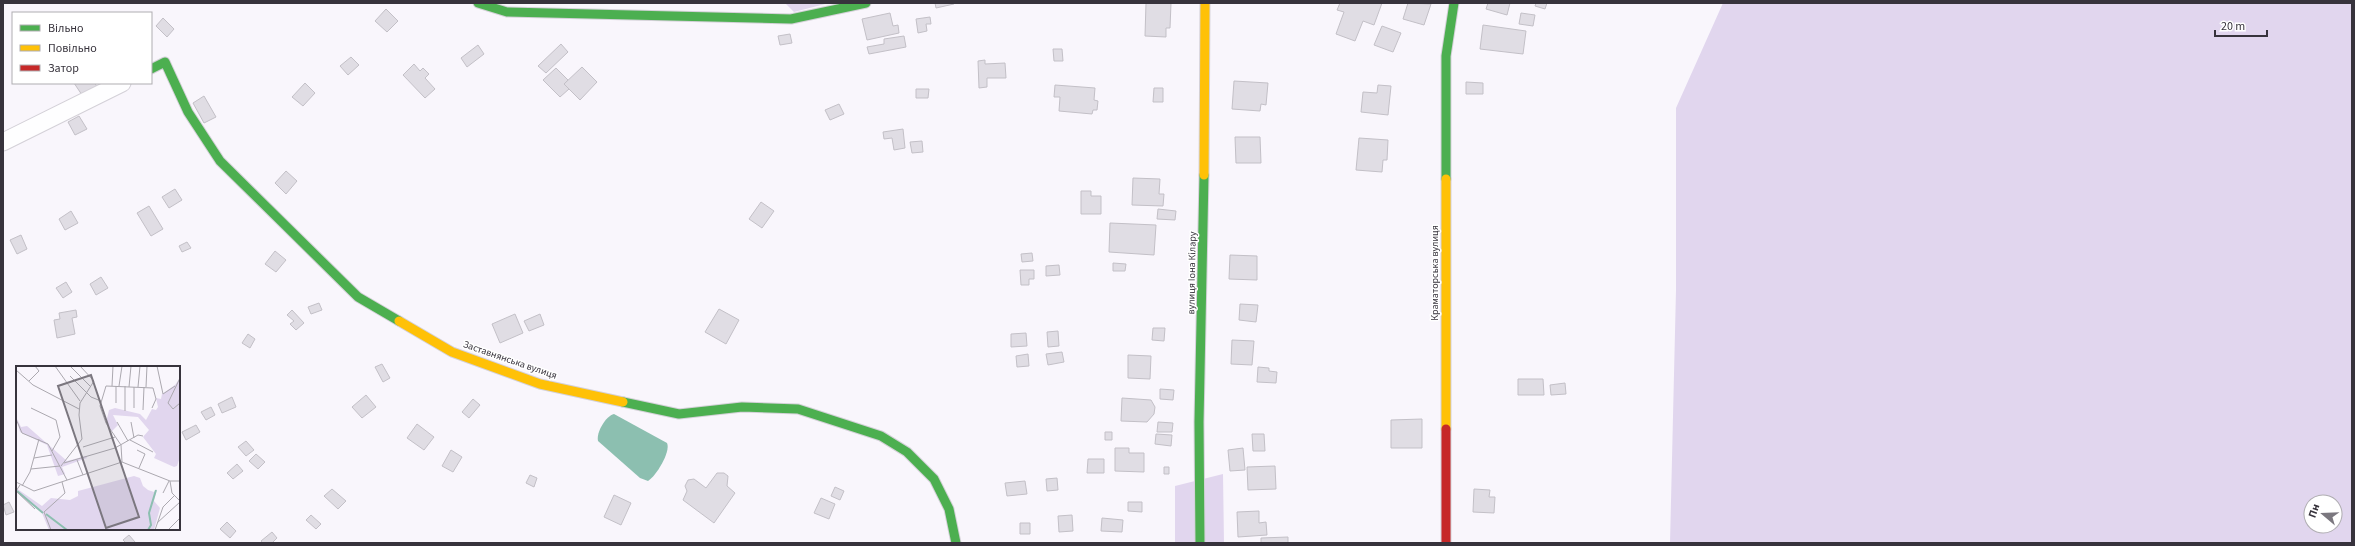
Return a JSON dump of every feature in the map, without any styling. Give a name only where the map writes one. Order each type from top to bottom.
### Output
[{"type":"street","points":[[478,3],[507,12],[791,19],[866,3]]},
{"type":"street","name":"вулиця Іона Кілару","points":[[1200,543],[1199,422],[1204,223],[1204,3]]},
{"type":"street","name":"Краматорська вулиця","points":[[1446,543],[1446,56],[1454,3]]},
{"type":"street","name":"Заставнянська вулиця","points":[[152,68],[165,62],[188,112],[220,161],[358,297],[452,352],[540,384],[679,414],[742,407],[798,409],[882,436],[907,452],[934,479],[949,510],[956,543]]},
{"type":"street","points":[[3,142],[120,84]]},
{"type":"shaded area","points":[[785,3],[829,3],[794,12]]},
{"type":"shaded area","points":[[1723,3],[2352,3],[2352,543],[1670,543],[1676,290],[1676,108]]},
{"type":"shaded area","points":[[614,414],[667,443],[667,452],[662,464],[648,481],[640,478],[598,441],[602,425],[611,415]]},
{"type":"shaded area","points":[[1223,474],[1224,543],[1175,543],[1175,486]]},
{"type":"building","points":[[935,3],[954,3],[954,4],[936,8]]},
{"type":"building","points":[[1146,3],[1171,3],[1170,28],[1166,28],[1166,37],[1145,36]]},
{"type":"building","points":[[1340,3],[1382,3],[1374,25],[1363,21],[1355,41],[1336,34],[1344,12],[1337,10]]},
{"type":"building","points":[[1408,3],[1431,4],[1424,25],[1403,19]]},
{"type":"building","points":[[1488,3],[1510,3],[1507,15],[1486,9]]},
{"type":"building","points":[[1536,3],[1547,3],[1545,9],[1535,6]]},
{"type":"building","points":[[386,9],[398,21],[387,32],[375,21]]},
{"type":"building","points":[[890,13],[893,26],[898,25],[899,33],[867,40],[862,19]]},
{"type":"building","points":[[1521,13],[1535,15],[1533,26],[1519,24]]},
{"type":"building","points":[[930,17],[931,24],[926,24],[927,31],[918,33],[916,19]]},
{"type":"building","points":[[163,18],[174,29],[167,37],[156,26]]},
{"type":"building","points":[[1483,25],[1526,31],[1523,54],[1480,49]]},
{"type":"building","points":[[1382,26],[1401,33],[1393,52],[1374,45]]},
{"type":"building","points":[[790,34],[792,43],[780,45],[778,36]]},
{"type":"building","points":[[904,36],[906,47],[869,54],[867,47],[884,44],[884,39]]},
{"type":"building","points":[[561,44],[568,52],[546,73],[538,66]]},
{"type":"building","points":[[478,45],[484,54],[467,67],[461,58]]},
{"type":"building","points":[[1053,49],[1062,49],[1063,61],[1054,61]]},
{"type":"building","points":[[351,57],[359,65],[348,75],[340,66]]},
{"type":"building","points":[[985,60],[985,64],[1005,63],[1006,78],[987,78],[987,87],[979,88],[978,61]]},
{"type":"building","points":[[414,64],[420,71],[423,68],[429,74],[425,78],[435,89],[425,98],[403,75]]},
{"type":"building","points":[[582,67],[597,82],[580,100],[564,84]]},
{"type":"building","points":[[556,68],[568,80],[564,84],[569,89],[560,97],[543,80]]},
{"type":"building","points":[[1234,81],[1268,83],[1266,105],[1261,104],[1260,111],[1232,109]]},
{"type":"building","points":[[1466,82],[1483,83],[1483,94],[1466,94]]},
{"type":"building","points":[[305,83],[315,93],[303,106],[292,97]]},
{"type":"building","points":[[75,84],[96,84],[97,87],[82,95]]},
{"type":"building","points":[[1055,85],[1095,88],[1094,100],[1098,101],[1097,110],[1093,110],[1092,114],[1059,111],[1060,97],[1054,97]]},
{"type":"building","points":[[1378,85],[1391,86],[1388,115],[1361,112],[1363,92],[1377,93]]},
{"type":"building","points":[[1154,88],[1163,88],[1163,102],[1153,102]]},
{"type":"building","points":[[916,89],[929,89],[928,98],[916,98]]},
{"type":"building","points":[[204,96],[216,117],[204,123],[193,103]]},
{"type":"building","points":[[839,104],[844,114],[830,120],[825,110]]},
{"type":"building","points":[[79,116],[87,129],[75,135],[68,122]]},
{"type":"building","points":[[903,129],[905,148],[894,150],[892,138],[884,139],[883,132]]},
{"type":"building","points":[[1235,137],[1260,137],[1261,163],[1236,163]]},
{"type":"building","points":[[1359,138],[1388,140],[1387,160],[1383,160],[1382,172],[1356,170]]},
{"type":"building","points":[[922,141],[923,152],[912,153],[910,142]]},
{"type":"building","points":[[286,171],[297,181],[286,194],[275,183]]},
{"type":"building","points":[[1133,178],[1160,179],[1159,194],[1164,194],[1163,206],[1132,205]]},
{"type":"building","points":[[175,189],[182,200],[169,208],[162,197]]},
{"type":"building","points":[[1081,191],[1091,191],[1091,196],[1101,196],[1101,214],[1081,214]]},
{"type":"building","points":[[761,202],[774,211],[762,228],[749,219]]},
{"type":"building","points":[[149,206],[163,229],[151,236],[137,213]]},
{"type":"building","points":[[1158,209],[1176,211],[1175,220],[1157,219]]},
{"type":"building","points":[[71,211],[78,223],[65,230],[59,219]]},
{"type":"building","points":[[1110,223],[1156,225],[1154,255],[1109,252]]},
{"type":"building","points":[[21,235],[27,249],[17,254],[10,240]]},
{"type":"building","points":[[187,242],[191,248],[182,252],[179,246]]},
{"type":"building","points":[[275,251],[286,260],[276,272],[265,264]]},
{"type":"building","points":[[1032,253],[1033,261],[1022,262],[1021,254]]},
{"type":"building","points":[[1230,255],[1257,256],[1257,280],[1229,279]]},
{"type":"building","points":[[1113,263],[1126,264],[1125,271],[1113,271]]},
{"type":"building","points":[[1059,265],[1060,275],[1046,276],[1046,266]]},
{"type":"building","points":[[1020,270],[1034,270],[1034,279],[1029,279],[1029,285],[1021,285]]},
{"type":"building","points":[[101,277],[108,288],[96,295],[90,284]]},
{"type":"building","points":[[66,282],[72,292],[63,298],[56,288]]},
{"type":"building","points":[[319,303],[322,310],[311,314],[308,307]]},
{"type":"building","points":[[1240,304],[1258,305],[1256,322],[1239,320]]},
{"type":"building","points":[[719,309],[739,320],[726,344],[705,332]]},
{"type":"building","points":[[76,310],[77,317],[72,318],[75,334],[57,338],[54,320],[60,319],[59,313]]},
{"type":"building","points":[[292,310],[304,323],[296,330],[290,324],[294,321],[287,315]]},
{"type":"building","points":[[515,314],[523,333],[500,343],[492,324]]},
{"type":"building","points":[[540,314],[544,325],[529,331],[524,321]]},
{"type":"building","points":[[1153,328],[1165,328],[1164,341],[1152,340]]},
{"type":"building","points":[[1058,331],[1059,346],[1048,347],[1047,332]]},
{"type":"building","points":[[1026,333],[1027,346],[1011,347],[1011,334]]},
{"type":"building","points":[[248,334],[255,339],[250,348],[242,343]]},
{"type":"building","points":[[1232,340],[1254,341],[1252,365],[1231,364]]},
{"type":"building","points":[[1062,352],[1064,362],[1048,365],[1046,354]]},
{"type":"building","points":[[1028,354],[1029,366],[1017,367],[1016,356]]},
{"type":"building","points":[[1128,355],[1151,356],[1150,379],[1128,378]]},
{"type":"building","points":[[382,364],[390,378],[383,382],[375,367]]},
{"type":"building","points":[[1258,367],[1269,368],[1269,371],[1277,372],[1276,383],[1257,382]]},
{"type":"building","points":[[1518,379],[1543,379],[1544,395],[1518,395]]},
{"type":"building","points":[[1565,383],[1566,394],[1551,395],[1550,385]]},
{"type":"building","points":[[1160,389],[1174,390],[1173,400],[1160,399]]},
{"type":"building","points":[[366,395],[376,407],[362,418],[352,407]]},
{"type":"building","points":[[232,397],[236,407],[222,413],[218,404]]},
{"type":"building","points":[[1122,398],[1151,400],[1155,407],[1154,414],[1147,422],[1121,421]]},
{"type":"building","points":[[473,399],[480,405],[469,418],[462,412]]},
{"type":"building","points":[[211,407],[215,415],[206,420],[201,412]]},
{"type":"building","points":[[1422,419],[1422,448],[1391,448],[1391,420]]},
{"type":"building","points":[[1158,422],[1173,423],[1172,432],[1157,432]]},
{"type":"building","points":[[417,424],[434,437],[424,450],[407,438]]},
{"type":"building","points":[[196,425],[200,432],[186,440],[182,432]]},
{"type":"building","points":[[1105,432],[1112,432],[1112,440],[1105,440]]},
{"type":"building","points":[[1156,434],[1172,435],[1171,446],[1155,444]]},
{"type":"building","points":[[1252,434],[1264,434],[1265,451],[1253,451]]},
{"type":"building","points":[[246,441],[254,450],[246,456],[238,447]]},
{"type":"building","points":[[1115,448],[1129,448],[1129,453],[1144,453],[1144,472],[1115,471]]},
{"type":"building","points":[[1243,448],[1245,470],[1230,471],[1228,450]]},
{"type":"building","points":[[451,450],[462,457],[453,472],[442,466]]},
{"type":"building","points":[[256,454],[265,462],[258,469],[249,461]]},
{"type":"building","points":[[1088,459],[1104,459],[1104,473],[1087,473]]},
{"type":"building","points":[[237,464],[243,471],[233,479],[227,473]]},
{"type":"building","points":[[1275,466],[1276,489],[1248,490],[1247,467]]},
{"type":"building","points":[[1164,467],[1169,467],[1169,474],[1164,474]]},
{"type":"building","points":[[717,473],[724,473],[728,476],[727,486],[735,493],[714,523],[683,500],[687,491],[685,486],[688,480],[694,479],[706,488]]},
{"type":"building","points":[[530,475],[537,478],[534,487],[526,483]]},
{"type":"building","points":[[1057,478],[1058,490],[1047,491],[1046,479]]},
{"type":"building","points":[[1025,481],[1027,494],[1007,496],[1005,483]]},
{"type":"building","points":[[835,487],[844,491],[840,500],[831,496]]},
{"type":"building","points":[[332,489],[346,501],[338,509],[324,496]]},
{"type":"building","points":[[1474,489],[1490,490],[1489,497],[1495,497],[1494,513],[1473,512]]},
{"type":"building","points":[[614,495],[631,503],[621,525],[604,517]]},
{"type":"building","points":[[821,498],[835,504],[829,519],[814,513]]},
{"type":"building","points":[[9,502],[14,512],[6,515],[3,505]]},
{"type":"building","points":[[1128,502],[1142,502],[1142,512],[1128,511]]},
{"type":"building","points":[[1259,511],[1259,523],[1266,522],[1267,535],[1238,537],[1237,512]]},
{"type":"building","points":[[311,515],[321,524],[316,529],[306,520]]},
{"type":"building","points":[[1072,515],[1073,531],[1059,532],[1058,516]]},
{"type":"building","points":[[1102,518],[1123,520],[1122,532],[1101,531]]},
{"type":"building","points":[[227,522],[236,531],[230,538],[220,529]]},
{"type":"building","points":[[1020,523],[1030,523],[1030,534],[1020,534]]},
{"type":"building","points":[[272,532],[277,538],[272,543],[263,543],[261,541]]},
{"type":"building","points":[[129,535],[135,543],[126,543],[123,540]]},
{"type":"building","points":[[1288,537],[1288,543],[1261,543],[1261,538]]},
{"type":"traffic: fast","points":[[478,3],[507,12],[791,19],[866,3]]},
{"type":"traffic: fast","points":[[1446,179],[1446,56],[1454,3]]},
{"type":"traffic: fast","points":[[152,68],[165,62],[188,112],[220,161],[358,297],[399,321]]},
{"type":"traffic: fast","points":[[1200,543],[1199,422],[1204,175]]},
{"type":"traffic: fast","points":[[623,402],[679,414],[742,407],[798,409],[881,436],[907,452],[934,479],[949,509],[956,543]]},
{"type":"traffic: slow","points":[[1204,175],[1205,3]]},
{"type":"traffic: slow","points":[[1446,179],[1446,429]]},
{"type":"traffic: slow","points":[[399,321],[452,352],[540,384],[623,402]]},
{"type":"traffic: jam","points":[[1446,429],[1446,543]]}]
